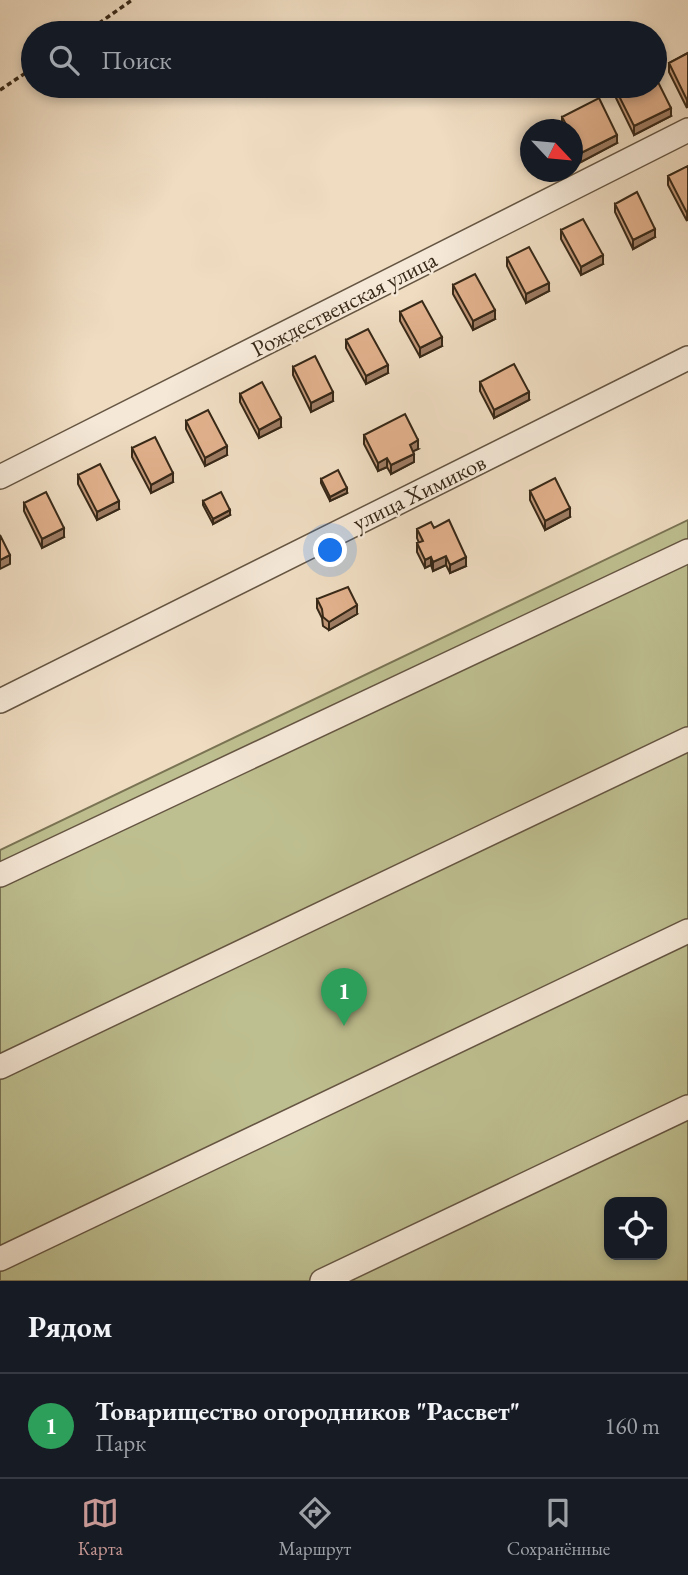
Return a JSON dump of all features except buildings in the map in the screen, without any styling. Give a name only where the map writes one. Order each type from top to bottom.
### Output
[{"type":"street","name":"Рождественская улица","points":[[0,477],[688,130]]},
{"type":"street","name":"улица Химиков","points":[[0,701],[688,358]]},
{"type":"street","points":[[0,875],[688,551]]},
{"type":"street","points":[[0,1067],[688,739]]},
{"type":"street","points":[[0,1259],[688,931]]},
{"type":"street","points":[[321,1281],[688,1107]]},
{"type":"path","points":[[102,21],[132,0]]},
{"type":"path","points":[[0,90],[21,76]]},
{"type":"green space","points":[[688,520],[688,1281],[0,1281],[0,850]]},
{"type":"place","name":"Товарищество огородников \"Рассвет\"","points":[[344,1026]]}]
